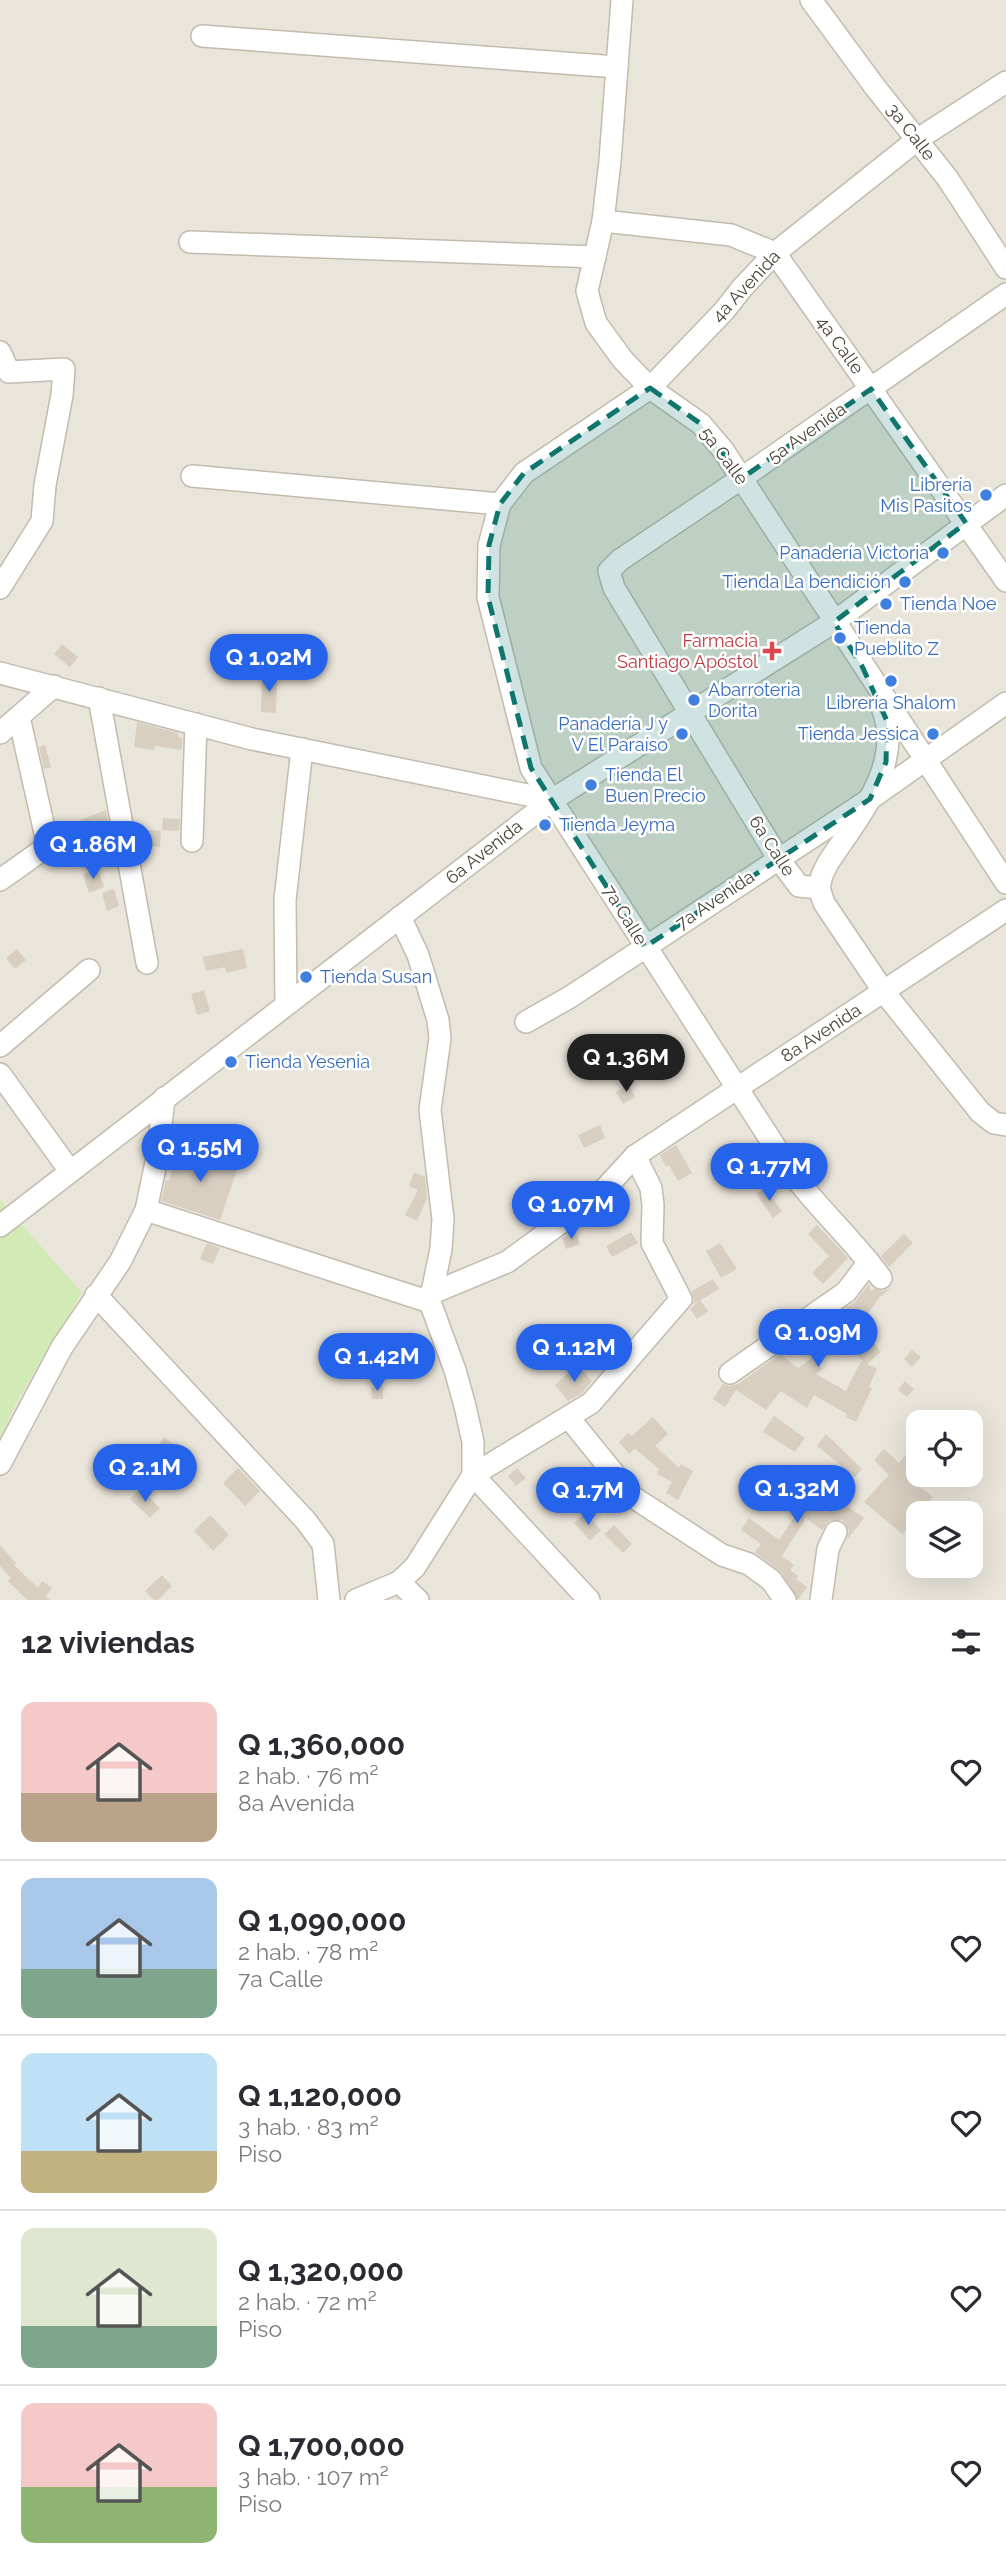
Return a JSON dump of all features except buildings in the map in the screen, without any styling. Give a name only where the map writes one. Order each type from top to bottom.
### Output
[{"type":"street","name":"5a Calle","points":[[622,0],[613,137],[603,221],[587,291],[596,323],[624,360],[650,388],[701,424],[742,478],[862,666],[1006,883]]},
{"type":"street","name":"3a Calle","points":[[822,4],[875,87],[918,139],[969,209],[1006,268]]},
{"type":"street","points":[[202,36],[617,67]]},
{"type":"street","name":"4a Avenida","points":[[500,504],[524,473],[650,388],[775,253],[918,139],[1006,82]]},
{"type":"street","points":[[603,221],[731,235],[775,253]]},
{"type":"street","points":[[190,242],[595,257]]},
{"type":"street","name":"4a Calle","points":[[775,253],[1006,581]]},
{"type":"street","name":"5a Avenida","points":[[609,571],[620,560],[872,389],[1006,294]]},
{"type":"street","points":[[0,352],[9,372],[64,369],[62,395],[45,485],[42,521],[0,588]]},
{"type":"street","points":[[192,476],[500,504]]},
{"type":"street","name":"6a Avenida","points":[[0,1226],[552,800],[834,622],[1006,495]]},
{"type":"street","name":"7a Calle","points":[[500,504],[489,545],[488,597],[530,768],[806,1192],[875,1270],[730,1373]]},
{"type":"street","name":"6a Calle","points":[[609,571],[614,588],[778,858],[799,886],[819,888]]},
{"type":"street","points":[[862,666],[887,721],[886,762],[870,799],[828,863],[819,888],[824,903],[884,992],[980,1112],[1000,1124]]},
{"type":"street","points":[[0,673],[302,749],[552,800]]},
{"type":"street","points":[[0,733],[54,686]]},
{"type":"street","points":[[99,698],[147,963]]},
{"type":"street","name":"7a Avenida","points":[[526,1022],[570,997],[870,799],[1006,703]]},
{"type":"street","points":[[0,880],[48,846],[19,717]]},
{"type":"street","points":[[192,841],[196,724]]},
{"type":"street","points":[[286,1005],[285,900],[302,749]]},
{"type":"street","name":"8a Avenida","points":[[430,1298],[507,1262],[600,1194],[635,1156],[1006,910]]},
{"type":"street","points":[[400,917],[427,979],[439,1030],[430,1110],[443,1219],[441,1249],[430,1298],[465,1406],[473,1442],[473,1475],[589,1600]]},
{"type":"street","points":[[0,1046],[89,970]]},
{"type":"street","points":[[0,1074],[69,1171]]},
{"type":"street","points":[[0,1464],[62,1348],[120,1262],[146,1210],[158,1153],[164,1098]]},
{"type":"street","points":[[356,1600],[399,1582],[415,1567],[473,1475],[591,1403],[681,1298],[652,1243],[651,1188],[635,1156]]},
{"type":"street","points":[[146,1210],[430,1298]]},
{"type":"street","points":[[96,1295],[306,1521],[323,1544],[329,1600]]},
{"type":"street","points":[[569,1418],[633,1497],[722,1555],[749,1564],[771,1580],[785,1600]]},
{"type":"street","points":[[821,1600],[828,1549],[836,1532]]},
{"type":"street","points":[[399,1582],[418,1600]]},
{"type":"highlighted area","points":[[650,388],[701,424],[742,478],[871,389],[966,523],[834,622],[862,666],[887,721],[886,762],[870,799],[645,947],[531,768],[488,597],[489,545],[500,504],[524,473]]},
{"type":"shaded area","points":[[0,0],[1006,0],[1006,1600],[0,1600]]},
{"type":"green space","points":[[0,1200],[82,1293],[17,1401],[0,1438]]},
{"type":"place","name":"Librería Mis Pasitos","points":[[986,495]]},
{"type":"place","name":"Panadería Victoria","points":[[943,553]]},
{"type":"place","name":"Tienda La bendición","points":[[905,582]]},
{"type":"place","name":"Tienda Noe","points":[[886,604]]},
{"type":"place","name":"Tienda Pueblito Z","points":[[840,638]]},
{"type":"place","name":"Farmacia Santiago Apóstol","points":[[772,651]]},
{"type":"place","name":"Librería Shalom","points":[[891,681]]},
{"type":"place","name":"Abarroteria Dorita","points":[[694,700]]},
{"type":"place","name":"Panadería J y V El Paraíso","points":[[682,734]]},
{"type":"place","name":"Tienda Jessica","points":[[933,734]]},
{"type":"place","name":"Tienda El Buen Precio","points":[[591,785]]},
{"type":"place","name":"Tienda Jeyma","points":[[545,825]]},
{"type":"place","name":"Tienda Susan","points":[[306,977]]},
{"type":"place","name":"Tienda Yesenia","points":[[231,1062]]}]
